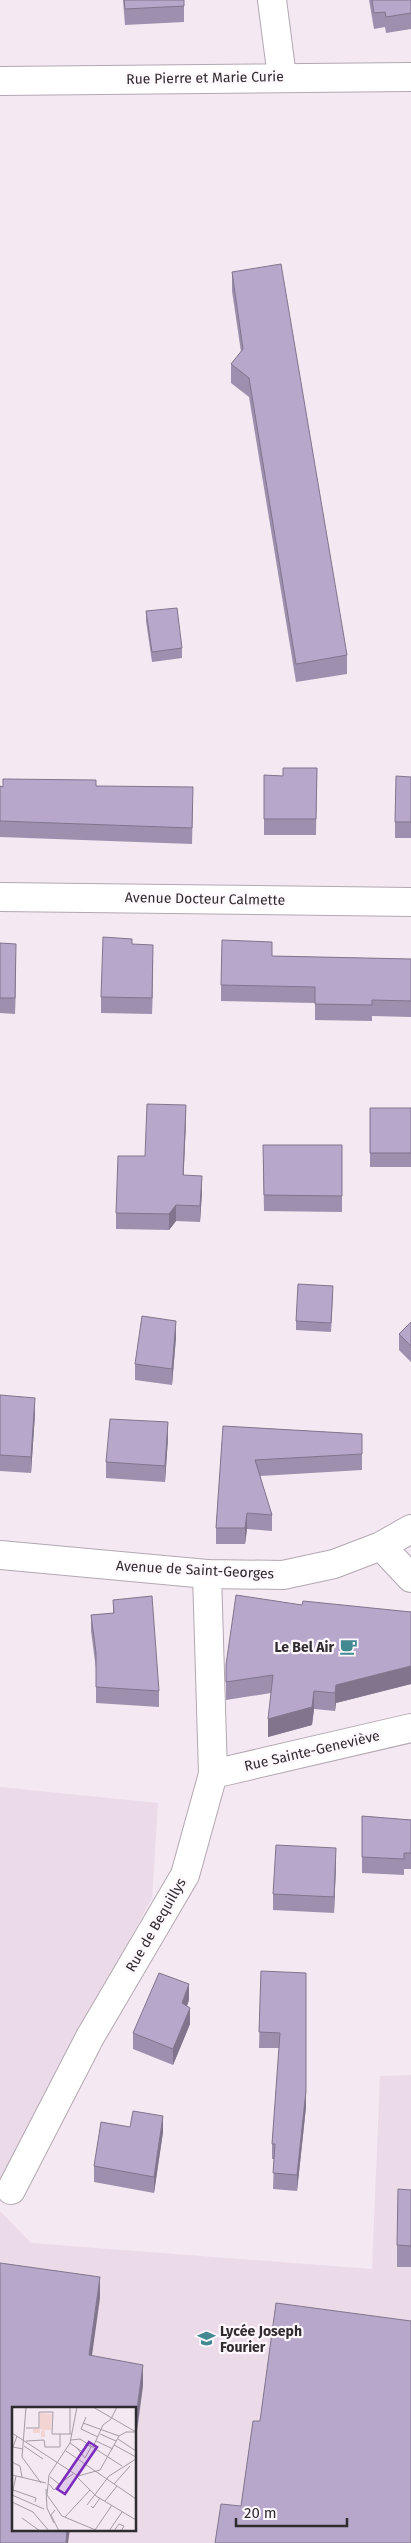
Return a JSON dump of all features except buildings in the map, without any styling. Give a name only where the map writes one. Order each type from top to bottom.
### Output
[{"type":"street","points":[[272,0],[282,77]]},
{"type":"street","name":"Rue Pierre et Marie Curie","points":[[0,81],[411,77]]},
{"type":"street","name":"Avenue Docteur Calmette","points":[[0,897],[411,902]]},
{"type":"street","name":"Avenue de Saint-Georges","points":[[0,1555],[207,1574],[283,1575],[334,1564],[381,1546],[411,1529]]},
{"type":"street","points":[[381,1546],[411,1578]]},
{"type":"street","name":"Rue de Bequillys","points":[[11,2190],[90,2036],[185,1876],[213,1774],[207,1574]]},
{"type":"street","name":"Rue Sainte-Geneviève","points":[[213,1774],[411,1728]]},
{"type":"shaded area","points":[[0,1787],[158,1803],[152,1898],[0,2182]]},
{"type":"shaded area","name":"Lycée Joseph Fourier","points":[[411,2075],[411,2543],[0,2543],[0,2211],[31,2243],[372,2269],[380,2076]]},
{"type":"place","name":"Le Bel Air","points":[[348,1647]]},
{"type":"place","name":"Lycée Joseph Fourier","points":[[206,2339]]}]
